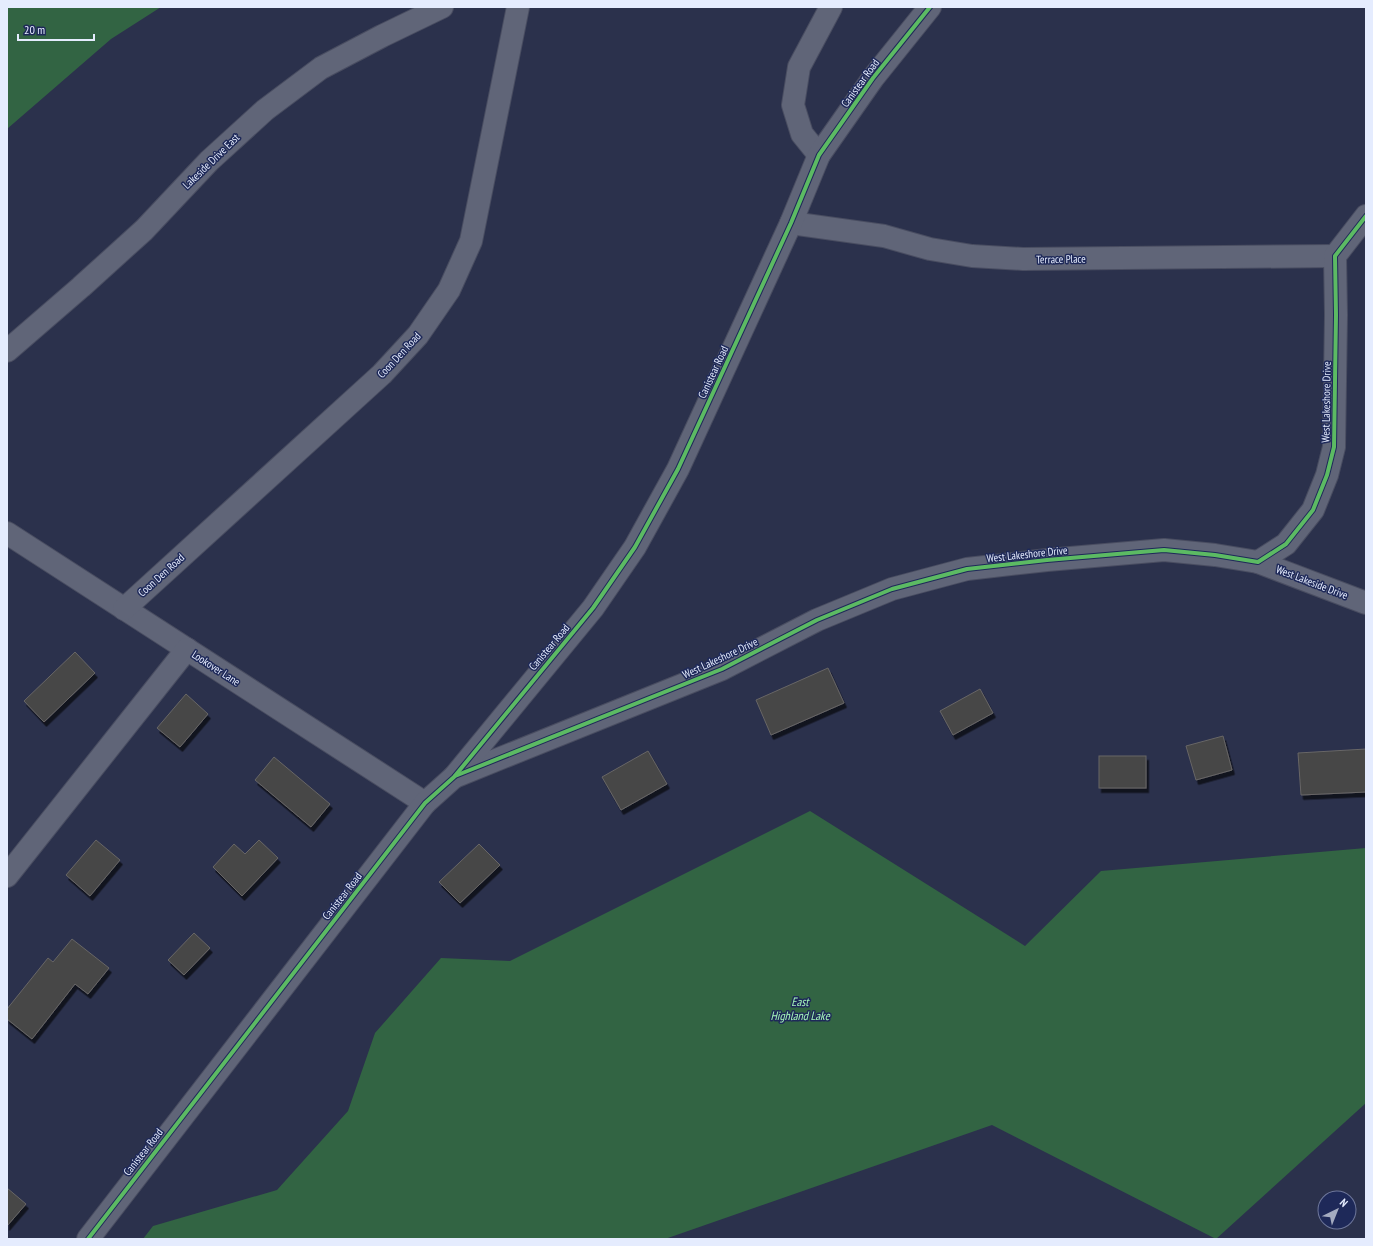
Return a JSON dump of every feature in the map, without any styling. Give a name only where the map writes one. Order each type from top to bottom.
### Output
[{"type":"street","name":"Lakeside Drive East","points":[[7,351],[144,230],[209,161],[265,110],[321,68],[442,7]]},
{"type":"street","name":"Coon Den Road","points":[[124,609],[382,374],[418,335],[449,290],[471,241],[518,7]]},
{"type":"street","points":[[820,155],[802,134],[793,106],[799,67],[831,7]]},
{"type":"street","name":"Canistear Road","points":[[88,1239],[425,803],[454,777],[593,608],[635,547],[678,469],[791,223],[820,155],[873,78],[930,7]]},
{"type":"street","points":[[1336,256],[1366,216]]},
{"type":"street","name":"Terrace Place","points":[[791,223],[884,236],[930,249],[965,255],[1023,259],[1336,256]]},
{"type":"street","name":"West Lakeshore Drive","points":[[454,777],[722,669],[817,620],[892,589],[959,571],[1047,560],[1164,550],[1215,555],[1258,562],[1286,544],[1313,510],[1327,475],[1334,447],[1336,256]]},
{"type":"street","name":"Lookover Lane","points":[[7,533],[425,803]]},
{"type":"street","name":"West Lakeside Drive","points":[[1258,562],[1366,603]]},
{"type":"street","points":[[7,876],[187,649]]},
{"type":"water","points":[[7,7],[161,7],[111,39],[7,129]]},
{"type":"water","name":"East Highland Lake","points":[[810,811],[1025,946],[1101,871],[1366,848],[1366,1103],[1216,1239],[992,1125],[665,1239],[143,1239],[153,1226],[277,1190],[348,1111],[375,1033],[441,958],[510,961]]},
{"type":"building","points":[[75,652],[95,673],[44,722],[24,701]]},
{"type":"building","points":[[828,668],[844,703],[771,735],[756,700]]},
{"type":"building","points":[[980,689],[993,713],[953,735],[940,711]]},
{"type":"building","points":[[186,694],[208,714],[180,747],[157,728]]},
{"type":"building","points":[[1223,736],[1232,770],[1196,780],[1186,746]]},
{"type":"building","points":[[1366,749],[1366,792],[1301,795],[1298,753]]},
{"type":"building","points":[[648,751],[667,784],[621,810],[602,777]]},
{"type":"building","points":[[1099,756],[1146,756],[1146,788],[1099,788]]},
{"type":"building","points":[[274,757],[330,804],[311,827],[255,780]]},
{"type":"building","points":[[96,840],[120,860],[90,896],[66,875]]},
{"type":"building","points":[[259,840],[278,858],[242,896],[213,867],[234,844],[245,854]]},
{"type":"building","points":[[479,844],[500,865],[460,903],[439,882]]},
{"type":"building","points":[[194,933],[210,948],[184,975],[168,960]]},
{"type":"building","points":[[72,939],[109,968],[88,994],[75,984],[32,1039],[7,1019],[7,1009],[48,958],[53,962]]},
{"type":"building","points":[[7,1188],[26,1204],[7,1226]]},
{"type":"cycle path","points":[[88,1239],[425,803],[454,777],[593,608],[635,547],[678,469],[791,223],[819,155],[873,78],[930,7]]},
{"type":"cycle path","points":[[455,776],[722,669],[817,620],[892,589],[967,569],[1047,560],[1164,550],[1215,555],[1258,562],[1286,544],[1313,510],[1327,475],[1334,447],[1336,315],[1335,256],[1366,216]]}]
